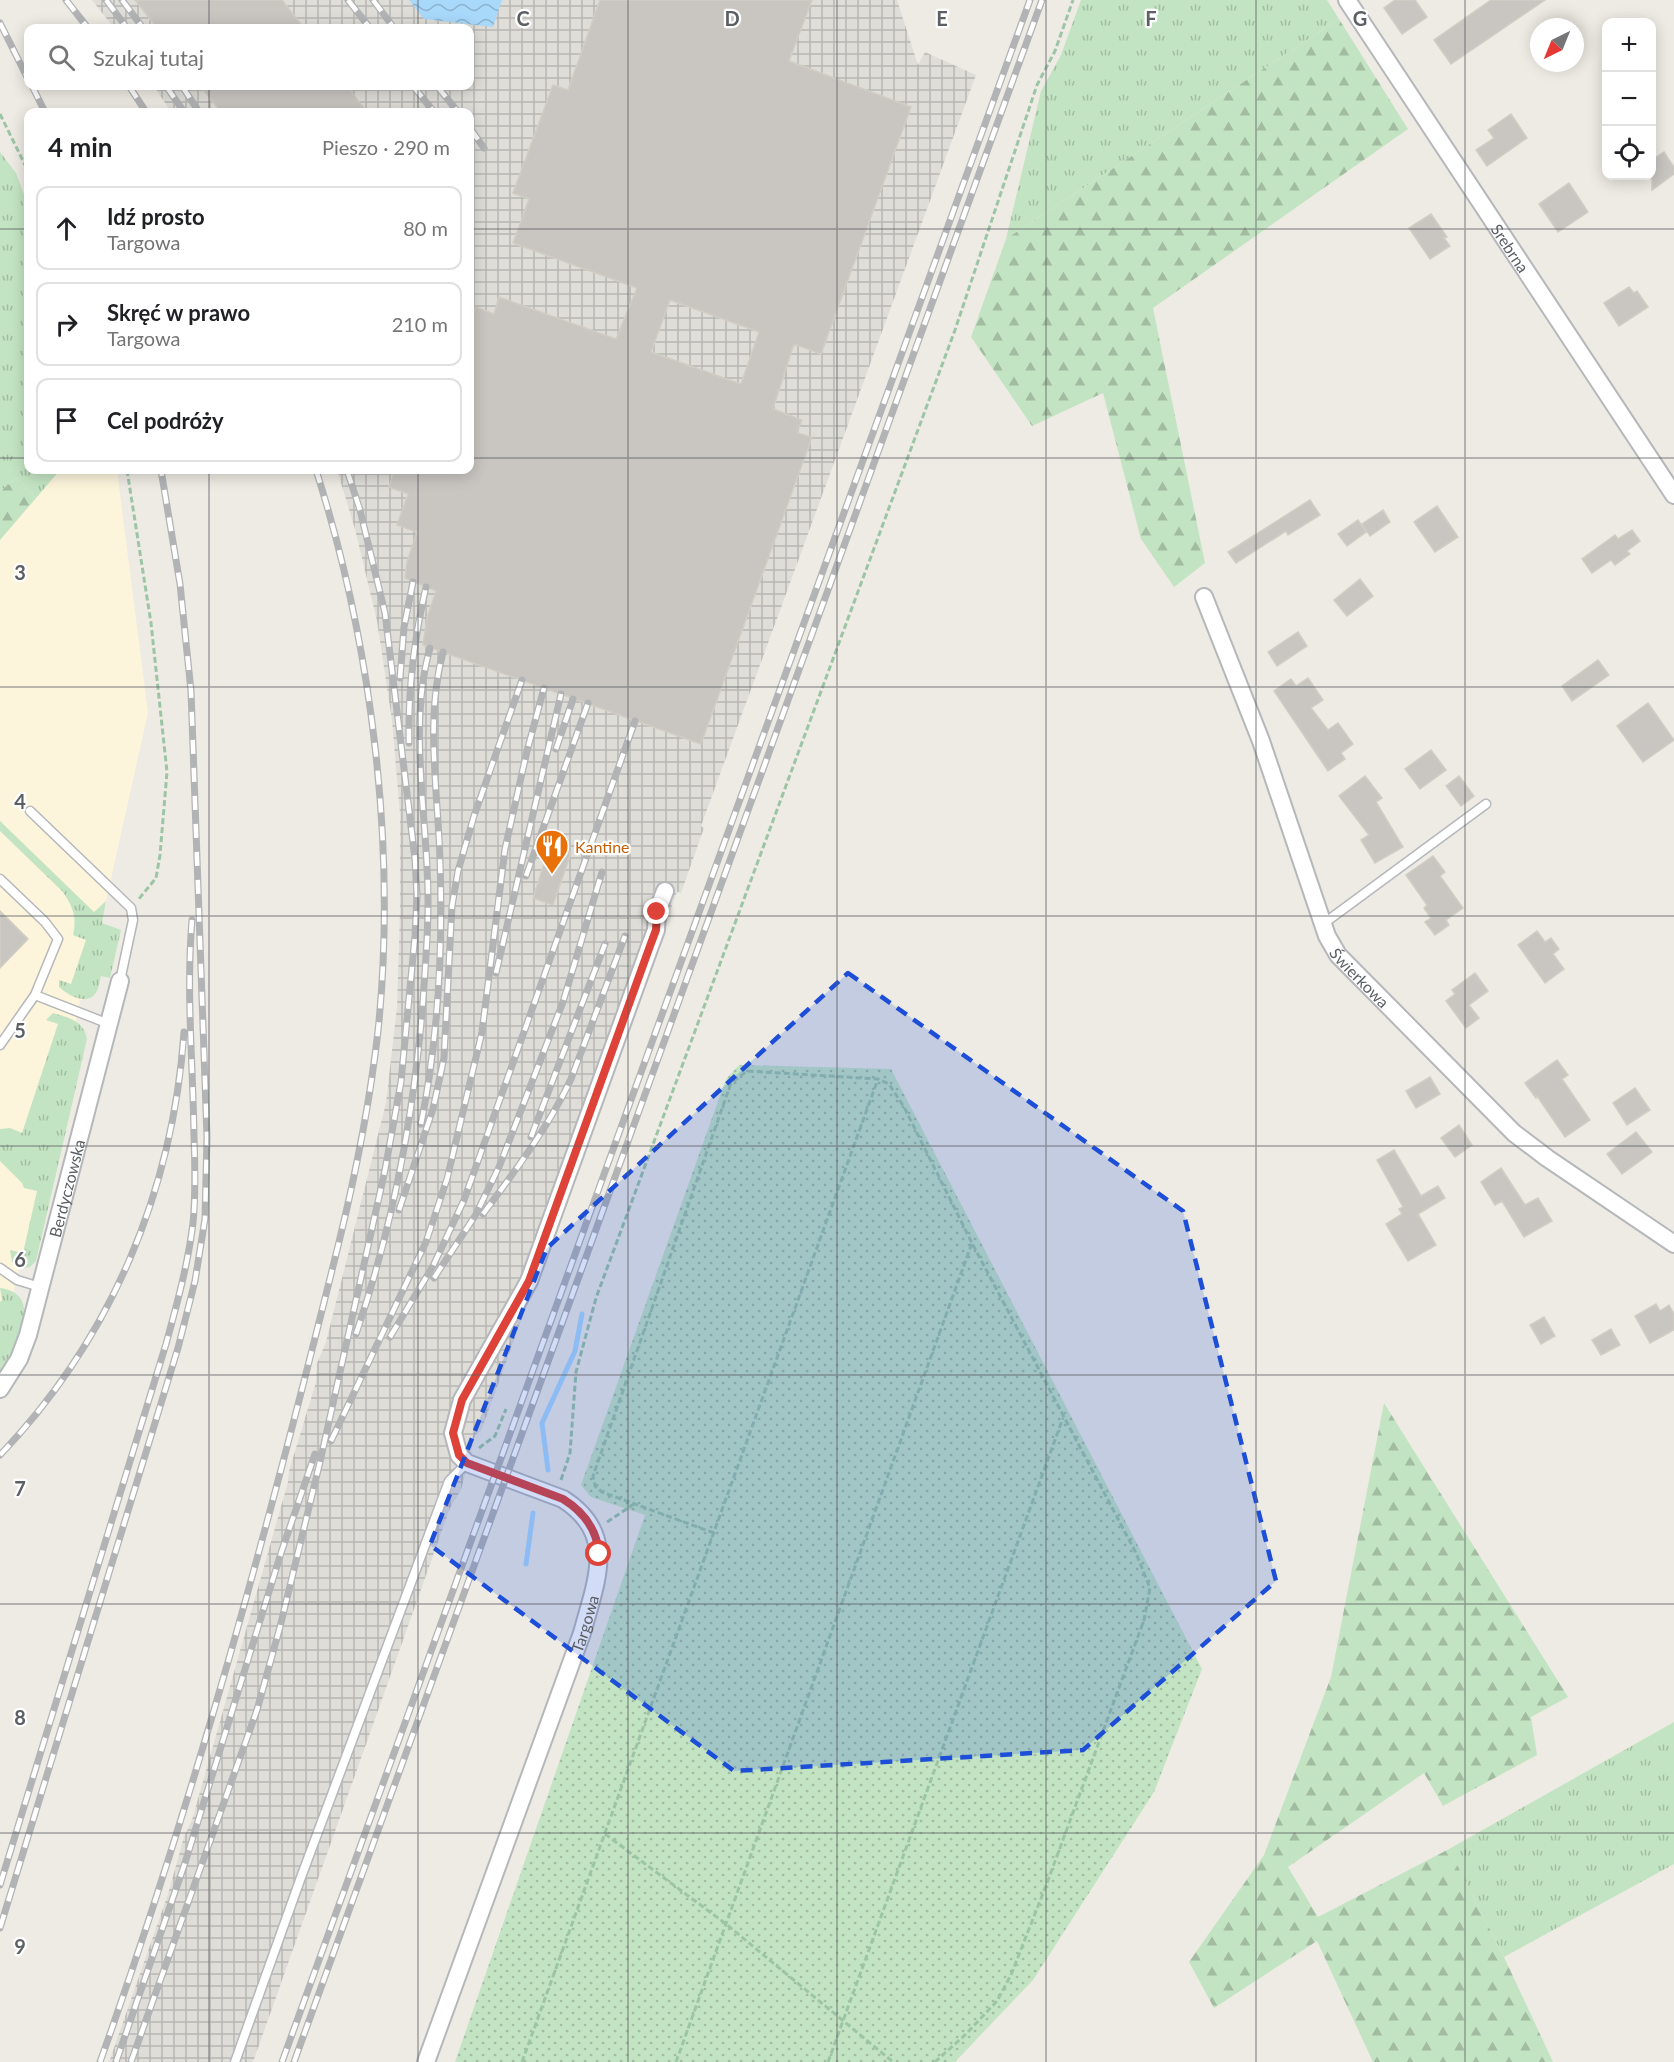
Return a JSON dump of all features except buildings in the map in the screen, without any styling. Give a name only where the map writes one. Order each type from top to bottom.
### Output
[{"type":"street","name":"Srebrna","points":[[1347,0],[1674,495]]},
{"type":"street","name":"Świerkowa","points":[[1204,597],[1261,741],[1323,924],[1333,947],[1346,964],[1514,1133],[1674,1244]]},
{"type":"street","points":[[467,1463],[459,1455],[453,1433],[462,1400],[529,1281],[656,930],[657,912],[665,891]]},
{"type":"street","name":"Berdyczowska","points":[[0,1389],[22,1351],[28,1335],[120,981]]},
{"type":"street","name":"Targowa","points":[[426,2062],[582,1633],[595,1587],[599,1554],[598,1541],[591,1527],[575,1506],[467,1463]]},
{"type":"lane","points":[[1323,924],[1486,804]]},
{"type":"lane","points":[[30,812],[131,908],[133,920],[120,981]]},
{"type":"lane","points":[[0,879],[45,922],[58,939],[35,995],[0,1045]]},
{"type":"lane","points":[[35,995],[109,1024]]},
{"type":"lane","points":[[0,1268],[17,1280],[40,1287]]},
{"type":"lane","points":[[235,2062],[300,1880],[449,1481],[467,1463]]},
{"type":"path","points":[[554,1496],[570,1454],[576,1372],[596,1298],[956,330],[1037,85],[1055,51],[1073,0]]},
{"type":"path","points":[[0,114],[24,163]]},
{"type":"path","points":[[128,474],[151,623],[167,772],[156,878],[131,908]]},
{"type":"path","points":[[714,1533],[602,1492],[595,1486],[593,1476],[731,1083],[747,1071],[878,1079],[889,1084],[904,1107],[972,1243],[1136,1553],[1150,1588],[1144,1620],[1011,1975],[997,2001],[935,2062]]},
{"type":"path","points":[[522,2062],[878,1079]]},
{"type":"path","points":[[676,2062],[972,1243]]},
{"type":"path","points":[[467,1463],[477,1450],[495,1436],[506,1409]]},
{"type":"path","points":[[828,2062],[1064,1417]]},
{"type":"path","points":[[591,1527],[605,1523],[635,1503]]},
{"type":"path","points":[[605,1834],[726,1924],[893,2062]]},
{"type":"highlighted area","points":[[848,973],[1183,1211],[1276,1581],[1083,1750],[734,1771],[430,1545],[547,1248]]},
{"type":"shaded area","points":[[92,0],[897,0],[918,65],[925,52],[976,75],[701,826],[704,828],[681,893],[677,892],[481,1431],[475,1435],[461,1490],[450,1508],[253,2062],[109,2062],[168,1894],[184,1837],[192,1820],[316,1382],[317,1363],[326,1342],[386,1103],[397,1007],[400,814],[392,720],[377,621],[355,529],[338,474],[474,474],[474,108],[168,108],[157,90],[474,90],[474,24],[111,24]]},
{"type":"shaded area","points":[[57,474],[118,474],[148,713],[84,1000],[80,1000],[76,1021],[80,1024],[43,1191],[19,1268],[0,1353],[0,540]]},
{"type":"green space","points":[[1081,0],[1327,0],[1339,19],[1006,239],[1041,91],[1061,55]]},
{"type":"green space","points":[[1339,19],[1408,129],[1153,308],[1205,563],[1174,587],[1141,539],[1103,393],[1032,426],[971,337],[1006,239]]},
{"type":"green space","points":[[0,152],[16,173],[24,194],[24,474],[57,474],[36,498],[17,478],[0,491]]},
{"type":"green space","points":[[17,478],[36,498],[0,540],[0,491]]},
{"type":"green space","points":[[0,821],[94,912],[106,901],[102,923],[121,930],[110,978],[101,976],[97,991],[93,996],[78,998],[59,987],[59,980],[71,984],[86,940],[73,935],[73,912],[62,891],[0,831]]},
{"type":"green space","points":[[53,1013],[79,1024],[87,1039],[36,1261],[30,1267],[20,1269],[12,1262],[10,1250],[23,1253],[37,1191],[24,1188],[22,1183],[0,1161],[0,1129],[10,1128],[22,1133],[58,1024],[46,1020]]},
{"type":"green space","points":[[739,1065],[891,1069],[1202,1669],[1154,1792],[1033,1980],[955,2062],[455,2062],[645,1515],[591,1497],[581,1485],[726,1079]]},
{"type":"green space","points":[[0,1288],[14,1292],[22,1301],[24,1311],[19,1337],[0,1372],[0,1302],[2,1300]]},
{"type":"green space","points":[[1384,1403],[1568,1697],[1531,1717],[1537,1755],[1443,1806],[1424,1773],[1288,1867],[1318,1917],[1449,1849],[1504,1957],[1553,2062],[1373,2062],[1317,1941],[1214,2008],[1189,1962],[1264,1855],[1331,1677]]},
{"type":"green space","points":[[1674,1722],[1674,1864],[1504,1957],[1449,1849]]},
{"type":"water","points":[[409,0],[502,0],[493,27],[424,19]]},
{"type":"waterway","points":[[548,1470],[542,1423],[575,1351],[582,1314]]},
{"type":"waterway","points":[[526,1564],[533,1513]]},
{"type":"railway","points":[[66,0],[85,24]]},
{"type":"railway","points":[[106,0],[124,24]]},
{"type":"railway","points":[[122,0],[140,24]]},
{"type":"railway","points":[[348,0],[367,24]]},
{"type":"railway","points":[[373,0],[391,24]]},
{"type":"railway","points":[[282,2062],[1030,0]]},
{"type":"railway","points":[[294,2062],[1042,0]]},
{"type":"railway","points":[[0,23],[24,71]]},
{"type":"railway","points":[[34,90],[43,108]]},
{"type":"railway","points":[[132,90],[143,108]]},
{"type":"railway","points":[[169,90],[181,108]]},
{"type":"railway","points":[[185,90],[196,108]]},
{"type":"railway","points":[[416,90],[431,108]]},
{"type":"railway","points":[[440,90],[455,108]]},
{"type":"railway","points":[[474,134],[484,148]]},
{"type":"railway","points":[[0,1928],[178,1348],[195,1281],[205,1219],[207,1137],[191,691],[180,584],[162,474]]},
{"type":"railway","points":[[100,2062],[200,1758],[259,1552],[345,1216],[362,1137],[375,1058],[383,962],[384,891],[375,748],[352,606],[336,537],[317,474]]},
{"type":"railway","points":[[131,2062],[257,1710],[280,1627],[320,1462],[385,1170],[401,1082],[415,936],[417,896],[415,859],[385,613],[360,510],[348,474]]},
{"type":"railway","points":[[400,678],[404,627],[413,582]]},
{"type":"railway","points":[[409,743],[413,664],[426,587]]},
{"type":"railway","points":[[356,1334],[381,1252],[400,1170],[419,1044],[428,906],[420,711],[423,679],[430,648]]},
{"type":"railway","points":[[421,1124],[432,1059],[440,959],[440,860],[434,730],[435,704],[443,652]]},
{"type":"railway","points":[[399,1210],[433,1109],[444,1058],[452,906],[458,871],[474,816],[522,680]]},
{"type":"railway","points":[[331,1441],[426,1242],[447,1179],[482,1032],[505,849],[544,688]]},
{"type":"railway","points":[[496,973],[561,694]]},
{"type":"railway","points":[[556,749],[573,699]]},
{"type":"railway","points":[[526,876],[588,703]]},
{"type":"railway","points":[[390,1337],[433,1266],[464,1200],[635,721]]},
{"type":"railway","points":[[434,1278],[475,1216],[499,1167],[563,1002],[602,872]]},
{"type":"railway","points":[[0,1885],[166,1344],[188,1254],[195,1190],[190,1001],[192,920]]},
{"type":"railway","points":[[483,1214],[530,1149],[562,1097],[571,1079],[625,936]]},
{"type":"railway","points":[[531,1137],[605,944]]},
{"type":"railway","points":[[0,1455],[39,1410],[74,1362],[104,1312],[130,1260],[150,1205],[166,1149],[177,1091],[184,1032]]},
{"type":"railway","points":[[116,2062],[185,1863],[281,1553],[315,1454]]},
{"type":"place","name":"Kantine","points":[[552,875]]},
{"type":"route","points":[[599,1554],[598,1541],[584,1516],[575,1506],[563,1499],[467,1463],[459,1455],[453,1433],[454,1422],[462,1400],[529,1281],[656,930],[657,912]]}]
